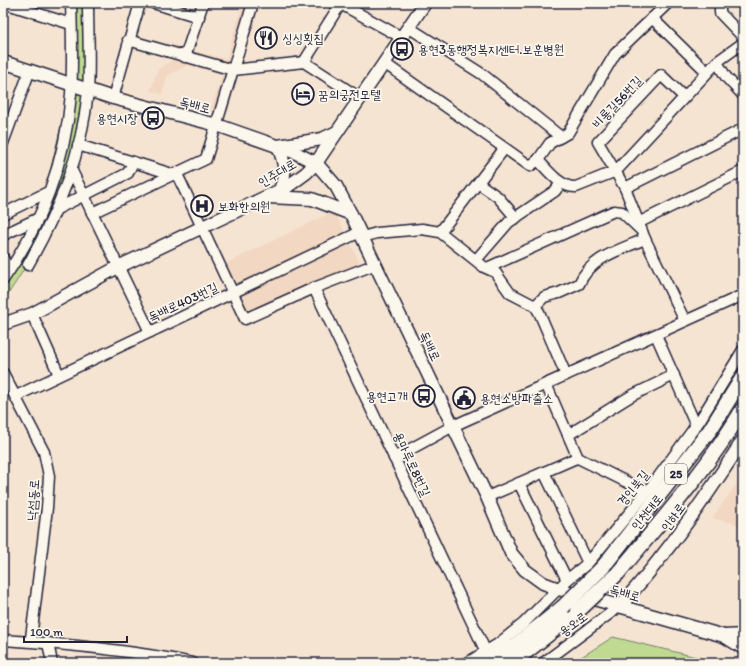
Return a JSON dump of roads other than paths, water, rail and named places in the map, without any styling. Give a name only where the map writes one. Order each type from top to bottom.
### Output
[{"type":"highway","name":"인천대로","points":[[486,657],[516,645],[563,607],[603,567],[661,495],[710,430],[743,377]]},
{"type":"highway","name":"인천대로","points":[[509,663],[522,655],[578,611],[618,573],[674,506],[724,441],[743,409]]},
{"type":"main road","name":"인주대로","points":[[3,324],[32,314],[118,267],[280,190],[306,173],[316,163],[338,132],[424,3]]},
{"type":"main road","name":"독배로","points":[[3,62],[113,98],[217,125],[278,146],[316,163],[336,186],[352,214],[487,497],[511,553],[525,570],[542,582],[563,585],[620,606],[724,636],[743,648]]},
{"type":"main road","points":[[280,190],[285,176],[284,160],[278,146],[322,139],[338,132]]},
{"type":"main road","points":[[266,197],[312,199],[352,214]]},
{"type":"main road","name":"인하로","points":[[620,606],[647,575],[722,473],[743,440]]},
{"type":"main road","name":"독배로","points":[[724,636],[743,635]]},
{"type":"street","points":[[4,3],[71,24]]},
{"type":"street","points":[[3,280],[27,242],[39,218],[63,141],[71,84],[71,3]]},
{"type":"street","points":[[28,264],[57,209],[72,171],[78,145],[88,90],[88,3]]},
{"type":"street","points":[[113,98],[128,40],[140,3]]},
{"type":"street","points":[[153,3],[198,17]]},
{"type":"street","points":[[186,55],[203,3]]},
{"type":"street","points":[[92,213],[206,159],[253,3]]},
{"type":"street","points":[[304,62],[339,3],[401,37]]},
{"type":"street","points":[[384,63],[530,166],[538,160],[550,143],[568,133],[615,54],[668,3]]},
{"type":"street","points":[[720,3],[720,13],[743,37]]},
{"type":"street","points":[[652,18],[707,72]]},
{"type":"street","points":[[408,27],[482,74],[561,137]]},
{"type":"street","points":[[128,40],[186,55],[233,70],[304,62],[360,98]]},
{"type":"street","points":[[538,160],[561,183],[570,187],[576,187],[616,171],[716,62],[726,53],[743,43]]},
{"type":"street","points":[[716,62],[726,77],[743,95]]},
{"type":"street","points":[[3,143],[30,70]]},
{"type":"street","name":"비룡길56번길","points":[[616,171],[598,142],[661,75],[684,97]]},
{"type":"street","points":[[625,188],[743,129]]},
{"type":"street","points":[[78,145],[175,174],[202,227],[245,319],[314,288],[376,264]]},
{"type":"street","points":[[504,148],[440,232],[499,276],[510,293],[535,306],[566,375]]},
{"type":"street","points":[[57,209],[128,173],[133,162]]},
{"type":"street","points":[[72,171],[150,332]]},
{"type":"street","points":[[616,171],[685,321]]},
{"type":"street","points":[[535,306],[544,297],[559,293],[579,284],[582,277],[601,258],[743,171]]},
{"type":"street","points":[[478,183],[498,197],[516,218]]},
{"type":"street","points":[[476,260],[509,222],[555,191],[561,183]]},
{"type":"street","points":[[3,214],[48,192]]},
{"type":"street","points":[[487,268],[617,211],[622,212],[643,231]]},
{"type":"street","points":[[3,235],[39,218]]},
{"type":"street","name":"독배로403번길","points":[[16,396],[232,293],[361,234],[422,229],[440,232]]},
{"type":"street","points":[[3,258],[9,271]]},
{"type":"street","name":"용마루로8번길","points":[[314,288],[486,657]]},
{"type":"street","points":[[394,458],[453,426],[743,295]]},
{"type":"street","points":[[32,314],[59,375]]},
{"type":"street","points":[[656,334],[696,426]]},
{"type":"street","name":"경인북길","points":[[467,663],[486,657],[588,563],[647,492],[696,426],[743,350]]},
{"type":"street","name":"낙섬동로","points":[[3,373],[44,452],[49,476],[47,508],[31,638]]},
{"type":"street","points":[[568,435],[631,396],[674,375]]},
{"type":"street","points":[[546,384],[578,458],[647,492]]},
{"type":"street","points":[[487,497],[578,458]]},
{"type":"street","points":[[544,472],[588,563]]},
{"type":"street","points":[[519,483],[563,585]]},
{"type":"street","name":"용오로","points":[[543,663],[620,606]]},
{"type":"street","points":[[3,640],[48,643],[160,656],[193,663]]},
{"type":"street","points":[[48,643],[52,663]]},
{"type":"place","name":"싱싱횟집","points":[[266,38]]},
{"type":"place","name":"용현3동행정복지센터.보훈병원","points":[[402,49]]},
{"type":"place","name":"꿈의궁전모텔","points":[[303,94]]},
{"type":"place","name":"용현시장","points":[[153,118]]},
{"type":"place","name":"보화한의원","points":[[202,206]]},
{"type":"place","name":"용현고개","points":[[424,396]]},
{"type":"place","name":"용현소방파출소","points":[[464,398]]}]
